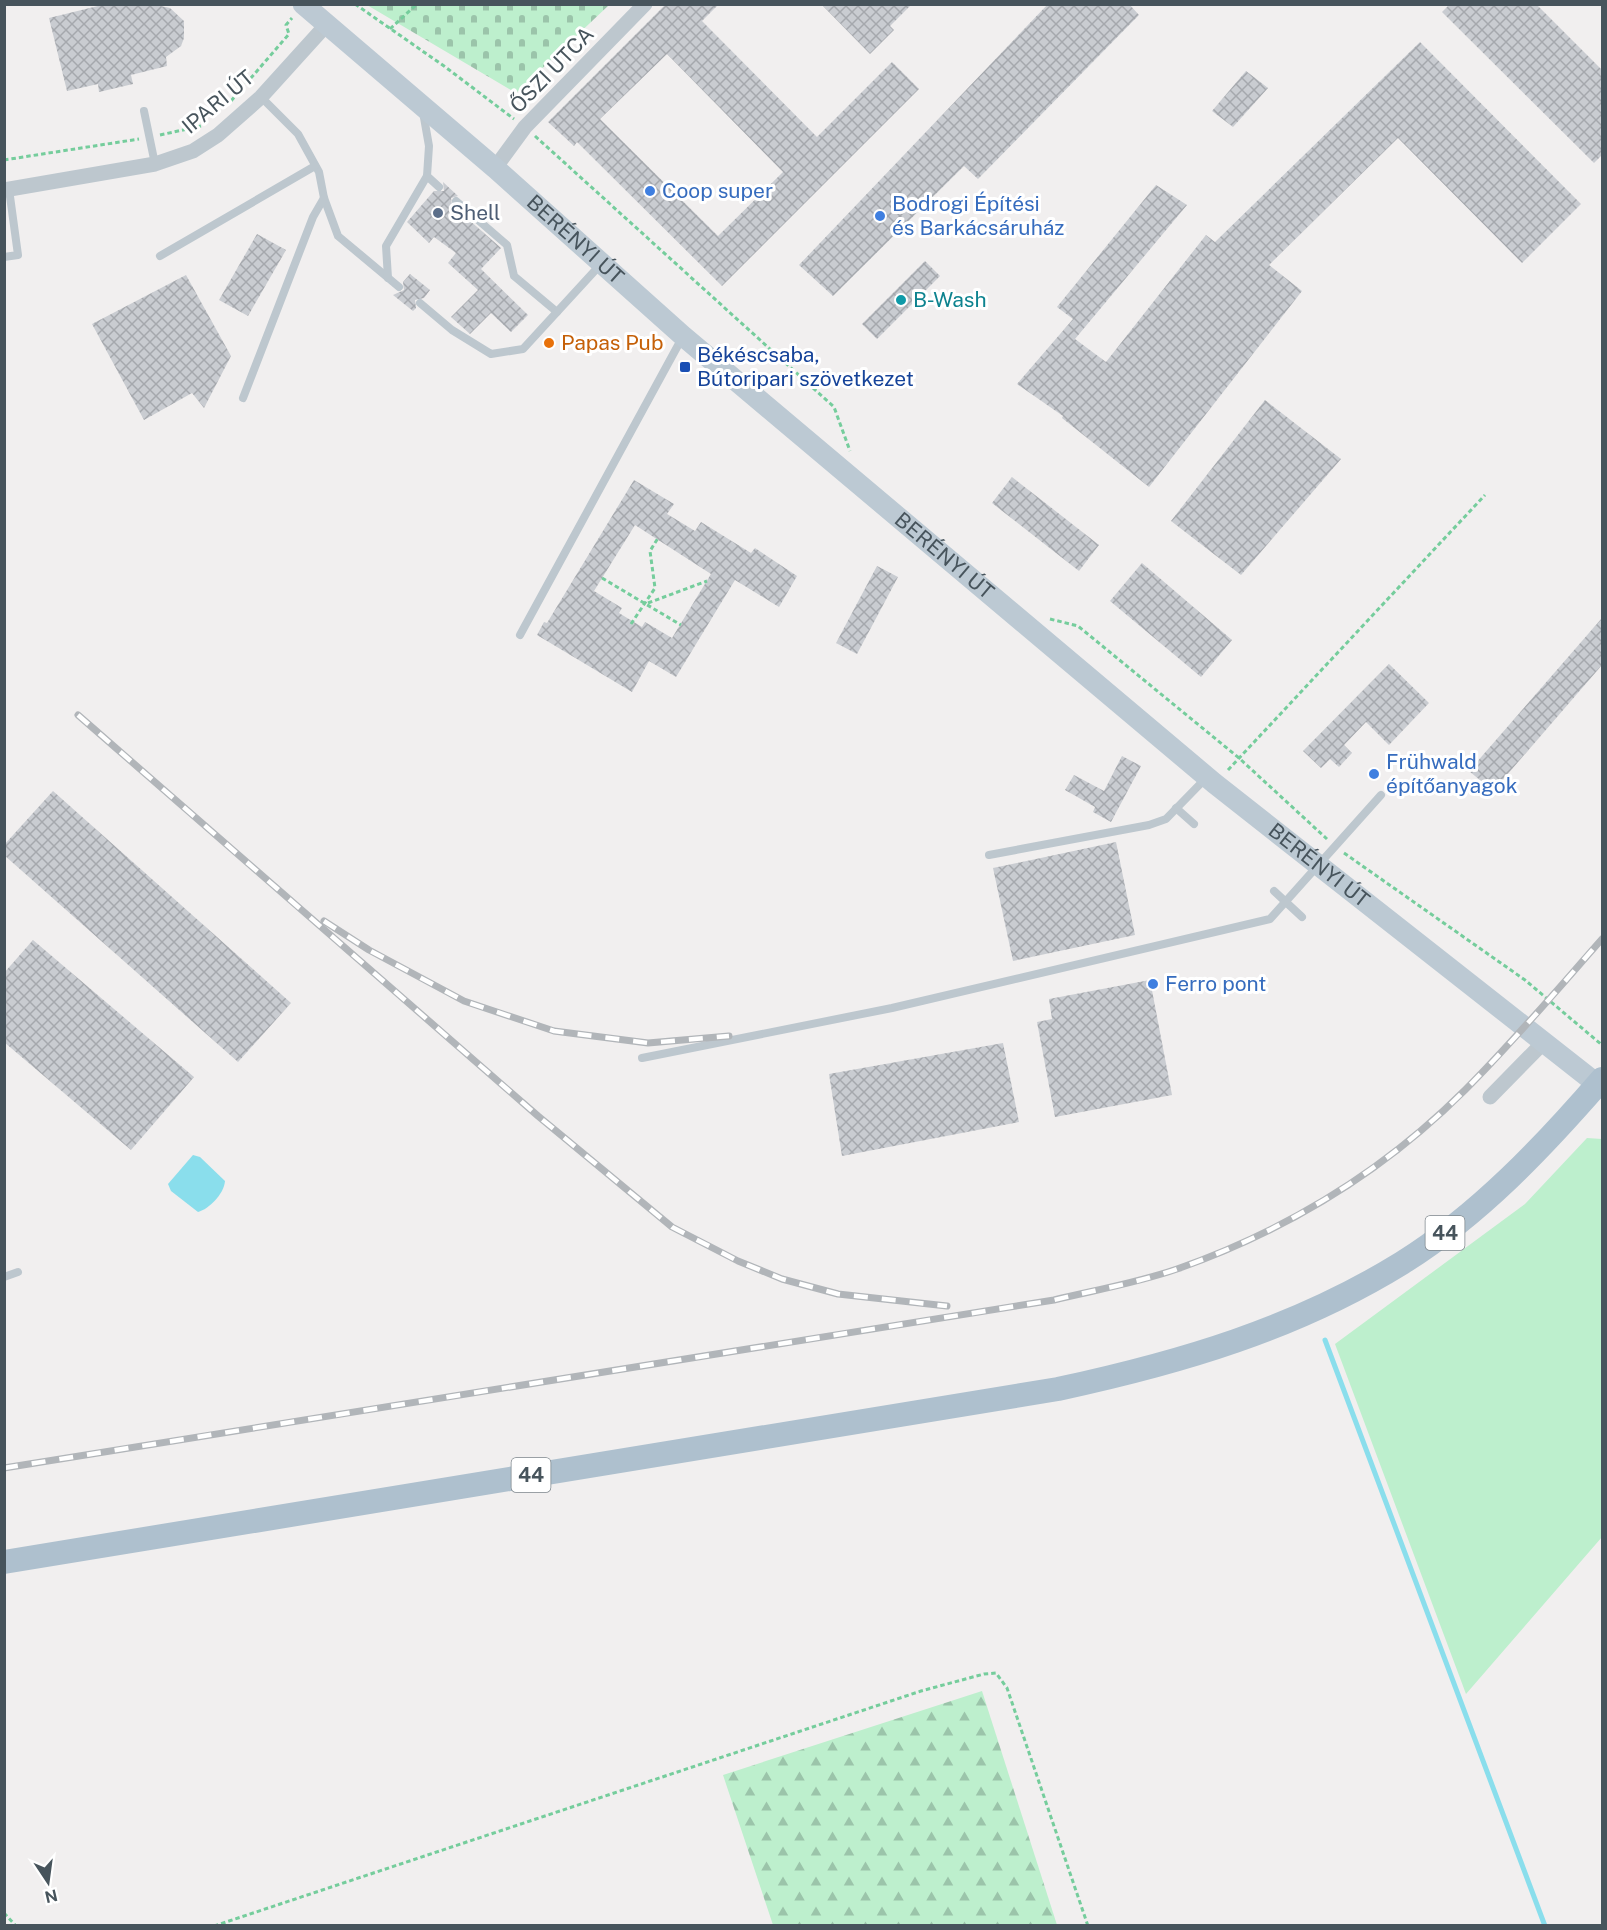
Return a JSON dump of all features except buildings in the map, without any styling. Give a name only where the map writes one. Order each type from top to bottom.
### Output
[{"type":"main road","name":"44","points":[[4,1562],[1058,1389],[1212,1351],[1322,1308],[1403,1263],[1468,1214],[1519,1170],[1601,1084]]},
{"type":"street","name":"ŐSZI UTCA","points":[[495,168],[525,127],[645,4]]},
{"type":"street","name":"BERÉNYI ÚT","points":[[304,5],[328,23],[495,168],[683,336],[1210,780],[1321,865],[1543,1043],[1601,1084]]},
{"type":"street","name":"IPARI ÚT","points":[[7,189],[154,164],[206,144],[261,97],[328,23]]},
{"type":"street","points":[[1491,1097],[1543,1043]]},
{"type":"lane","points":[[261,97],[298,134],[315,166],[338,236],[399,287]]},
{"type":"lane","points":[[388,278],[387,246],[427,176],[429,146],[422,105]]},
{"type":"lane","points":[[144,111],[154,164]]},
{"type":"lane","points":[[160,256],[315,166]]},
{"type":"lane","points":[[427,176],[439,187]]},
{"type":"lane","points":[[4,257],[18,255],[7,189]]},
{"type":"lane","points":[[243,398],[313,217],[324,198]]},
{"type":"lane","points":[[456,201],[507,245],[514,276],[557,312]]},
{"type":"lane","points":[[420,303],[452,330],[491,354],[524,349],[602,263]]},
{"type":"lane","points":[[520,635],[683,336]]},
{"type":"lane","points":[[989,855],[1149,825],[1166,819],[1210,780]]},
{"type":"lane","points":[[642,1058],[892,1008],[1270,919],[1321,865],[1381,795]]},
{"type":"lane","points":[[1176,808],[1194,824]]},
{"type":"lane","points":[[1274,891],[1302,917]]},
{"type":"lane","points":[[4,1277],[18,1272]]},
{"type":"path","points":[[355,4],[525,127],[834,407],[851,456]]},
{"type":"path","points":[[390,29],[417,4]]},
{"type":"path","points":[[223,108],[289,34],[286,25],[304,5]]},
{"type":"path","points":[[4,160],[149,138],[203,126]]},
{"type":"path","points":[[1210,780],[1239,758],[1485,495]]},
{"type":"path","points":[[631,624],[655,588],[650,551],[658,538]]},
{"type":"path","points":[[602,578],[681,625]]},
{"type":"path","points":[[646,604],[707,581]]},
{"type":"path","points":[[1047,619],[1074,624],[1239,758],[1335,847],[1525,980],[1602,1045]]},
{"type":"path","points":[[214,1926],[921,1691],[984,1674],[996,1673],[1007,1688],[1088,1926]]},
{"type":"path","points":[[4,1913],[16,1926]]},
{"type":"green space","points":[[367,5],[609,5],[516,93]]},
{"type":"green space","points":[[1587,1138],[1602,1139],[1602,1537],[1466,1694],[1335,1344],[1525,1204]]},
{"type":"green space","points":[[982,1691],[1057,1925],[773,1925],[723,1775]]},
{"type":"water","points":[[193,1155],[200,1157],[225,1181],[222,1191],[215,1200],[207,1208],[198,1212],[171,1191],[168,1184]]},
{"type":"waterway","points":[[1325,1340],[1545,1926]]},
{"type":"railway","points":[[78,715],[538,1116],[672,1227],[738,1261],[782,1279],[838,1294],[947,1306]]},
{"type":"railway","points":[[324,921],[369,950],[464,1001],[554,1031],[648,1043],[729,1036]]},
{"type":"railway","points":[[4,1468],[1054,1300],[1162,1274],[1217,1254],[1294,1217],[1331,1196],[1401,1147],[1483,1072],[1602,939]]},
{"type":"place","name":"Coop super","points":[[650,191]]},
{"type":"place","name":"Shell","points":[[438,213]]},
{"type":"place","name":"Bodrogi Építési és Barkácsáruház","points":[[880,216]]},
{"type":"place","name":"B-Wash","points":[[901,300]]},
{"type":"place","name":"Papas Pub","points":[[549,343]]},
{"type":"place","name":"Békéscsaba, Bútoripari szövetkezet","points":[[685,367]]},
{"type":"place","name":"Frühwald építőanyagok","points":[[1374,774]]},
{"type":"place","name":"Ferro pont","points":[[1153,984]]}]
